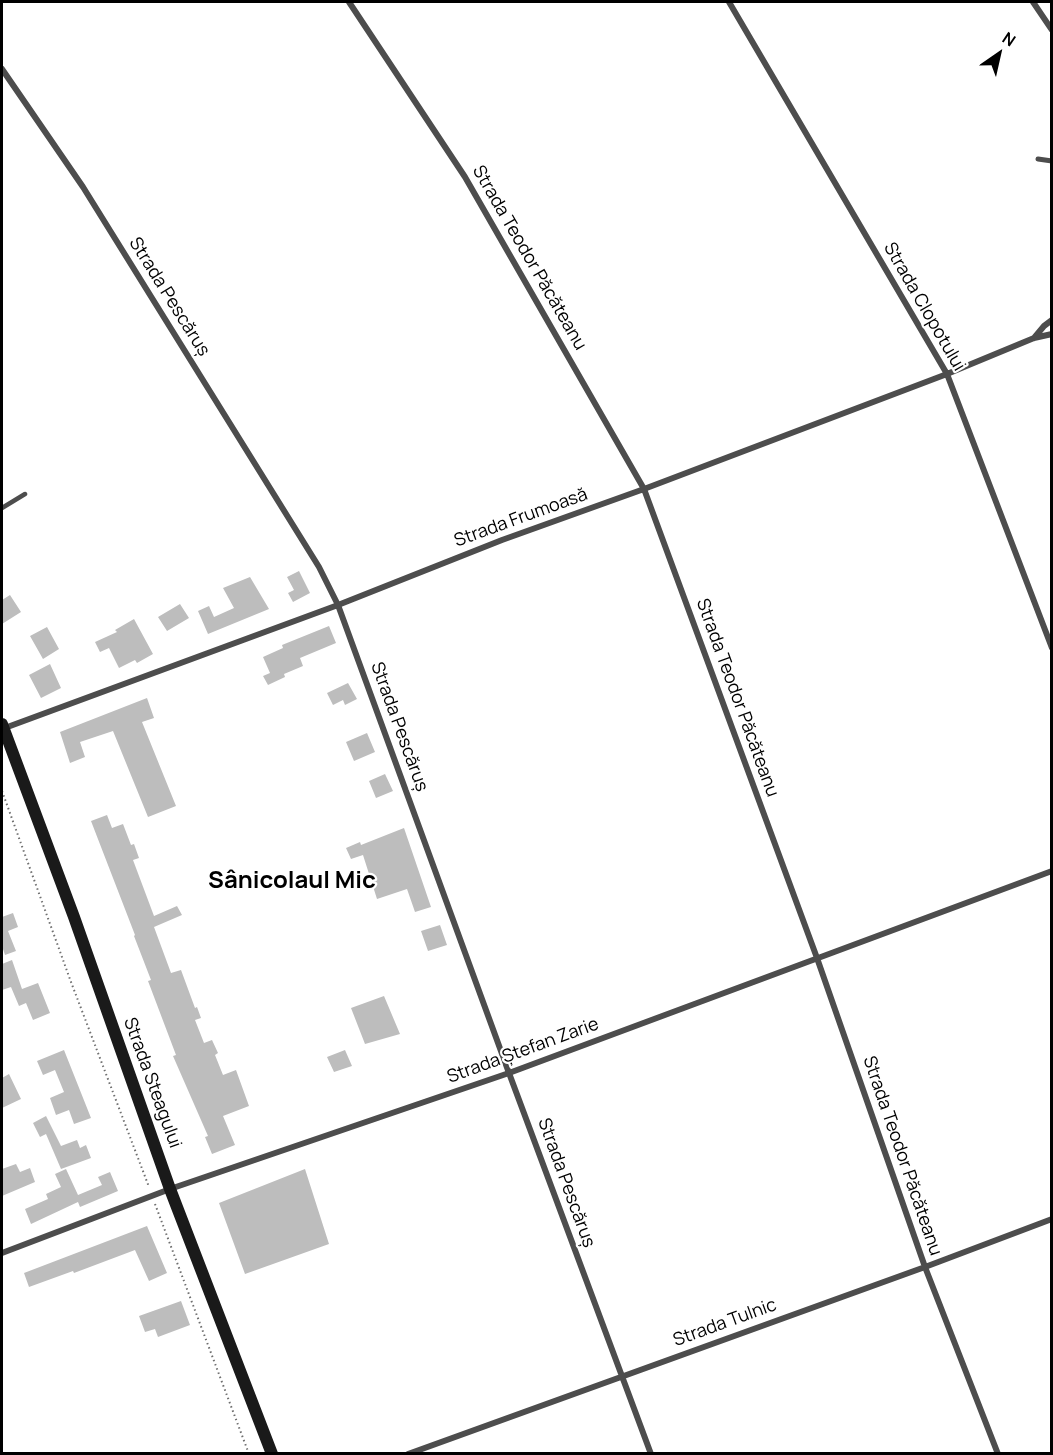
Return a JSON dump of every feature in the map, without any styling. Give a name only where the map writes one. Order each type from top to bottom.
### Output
[{"type":"main road","name":"Strada Steagului","points":[[2,727],[74,917],[170,1190],[272,1454]]},
{"type":"street","name":"Strada Teodor Păcăteanu","points":[[349,2],[465,177],[644,489],[817,958],[926,1266],[998,1454]]},
{"type":"street","name":"Strada Clopotului","points":[[729,2],[947,374],[1052,648]]},
{"type":"street","points":[[1033,2],[1052,30]]},
{"type":"street","name":"Strada Pescăruș","points":[[2,69],[83,187],[319,567],[338,605],[651,1454]]},
{"type":"street","points":[[1038,159],[1052,161]]},
{"type":"street","points":[[1034,338],[1052,320]]},
{"type":"street","name":"Strada Frumoasă","points":[[2,727],[338,605],[502,540],[644,489],[947,374],[1034,338],[1052,334]]},
{"type":"street","name":"Strada Ștefan Zarie","points":[[2,1253],[170,1190],[509,1073],[1052,871]]},
{"type":"street","name":"Strada Tulnic","points":[[408,1454],[1052,1219]]},
{"type":"lane","points":[[2,508],[25,494]]},
{"type":"path","points":[[2,791],[71,982],[249,1454]]},
{"type":"building","points":[[299,571],[310,593],[293,602],[288,593],[294,590],[287,577]]},
{"type":"building","points":[[250,577],[269,609],[208,634],[198,611],[209,606],[214,617],[234,608],[223,588]]},
{"type":"building","points":[[10,595],[21,612],[2,624],[2,600]]},
{"type":"building","points":[[180,604],[189,618],[167,631],[158,617]]},
{"type":"building","points":[[134,619],[153,654],[137,663],[135,660],[119,668],[109,648],[100,652],[95,642],[117,632],[115,630]]},
{"type":"building","points":[[329,626],[336,643],[300,658],[303,666],[284,674],[285,677],[268,685],[263,676],[270,673],[263,657],[283,648],[282,645]]},
{"type":"building","points":[[47,627],[59,649],[43,659],[30,636]]},
{"type":"building","points":[[50,664],[61,688],[41,698],[29,675]]},
{"type":"building","points":[[348,683],[357,699],[345,705],[343,700],[333,705],[327,693]]},
{"type":"building","points":[[147,698],[154,718],[142,722],[176,806],[148,817],[113,731],[80,742],[85,757],[70,763],[60,732]]},
{"type":"building","points":[[367,733],[375,752],[354,761],[346,742]]},
{"type":"building","points":[[385,774],[393,791],[376,798],[369,781]]},
{"type":"building","points":[[107,815],[112,828],[123,824],[131,845],[134,844],[139,858],[133,860],[154,916],[177,906],[182,915],[154,927],[171,973],[181,970],[195,1008],[197,1007],[201,1018],[195,1020],[204,1043],[212,1040],[218,1053],[215,1055],[223,1075],[236,1070],[249,1106],[223,1116],[235,1145],[212,1154],[205,1137],[208,1136],[173,1056],[176,1055],[148,981],[151,980],[91,821]]},
{"type":"building","points":[[404,828],[431,907],[415,912],[407,889],[377,899],[363,855],[351,859],[346,848],[360,842],[361,845]]},
{"type":"building","points":[[13,913],[18,927],[8,931],[16,951],[5,955],[2,946],[2,917]]},
{"type":"building","points":[[440,925],[447,945],[428,951],[421,931]]},
{"type":"building","points":[[12,960],[22,989],[38,983],[50,1013],[33,1020],[26,1003],[19,1006],[11,987],[2,990],[2,964]]},
{"type":"building","points":[[384,996],[400,1034],[365,1044],[351,1008]]},
{"type":"building","points":[[64,1050],[91,1118],[74,1124],[69,1110],[56,1115],[50,1098],[64,1092],[55,1070],[43,1075],[37,1061]]},
{"type":"building","points":[[345,1050],[352,1066],[334,1072],[327,1057]]},
{"type":"building","points":[[9,1074],[21,1099],[2,1108],[2,1078]]},
{"type":"building","points":[[46,1116],[61,1146],[77,1140],[80,1148],[86,1145],[91,1158],[61,1169],[46,1134],[40,1137],[33,1123]]},
{"type":"building","points":[[16,1164],[20,1172],[30,1168],[35,1182],[2,1196],[2,1169]]},
{"type":"building","points":[[66,1169],[78,1195],[102,1185],[98,1177],[110,1172],[118,1191],[80,1207],[78,1202],[31,1224],[25,1209],[48,1199],[46,1194],[61,1187],[55,1174]]},
{"type":"building","points":[[305,1169],[329,1244],[245,1274],[219,1203]]},
{"type":"building","points":[[147,1226],[167,1273],[149,1281],[135,1250],[29,1287],[24,1273]]},
{"type":"building","points":[[181,1301],[190,1325],[158,1337],[155,1329],[145,1332],[139,1316]]},
{"type":"district","name":"Sânicolaul Mic","points":[[292,881]]}]
